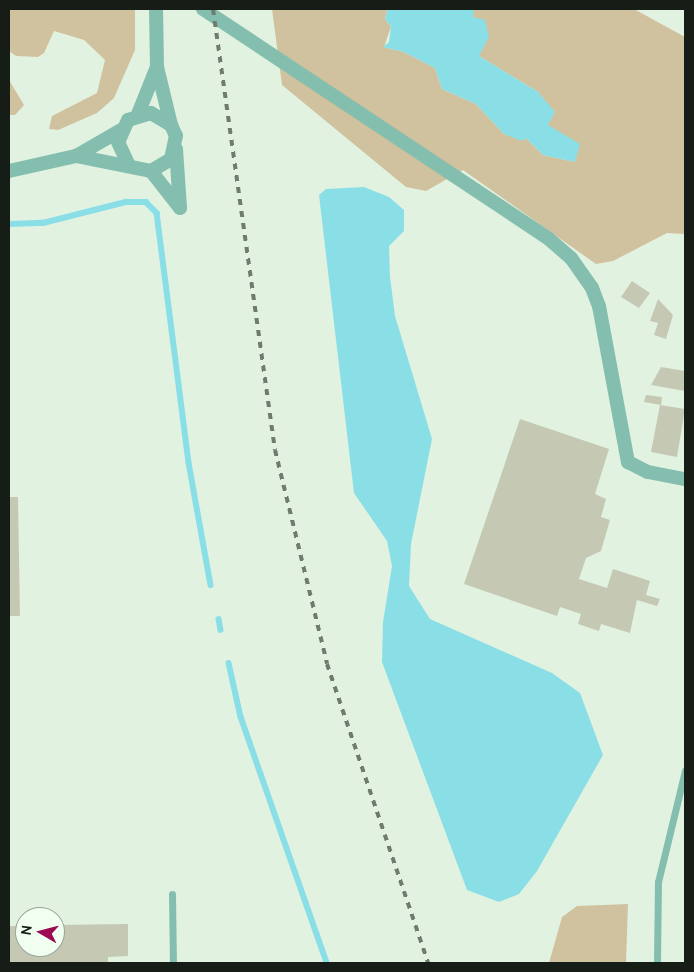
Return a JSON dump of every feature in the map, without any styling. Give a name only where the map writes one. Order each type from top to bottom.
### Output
[{"type":"street","points":[[76,156],[128,163],[151,171],[180,208],[176,148],[157,67],[156,9]]},
{"type":"street","points":[[203,9],[549,239],[571,258],[592,288],[599,306],[628,462],[648,472],[685,479]]},
{"type":"street","points":[[9,170],[76,156],[121,130],[138,114],[157,67]]},
{"type":"street","points":[[138,114],[151,113],[171,125]]},
{"type":"street","points":[[121,130],[121,154],[128,163]]},
{"type":"street","points":[[151,171],[171,159],[176,148]]},
{"type":"lane","points":[[657,963],[658,882],[685,770]]},
{"type":"lane","points":[[172,894],[172,963]]},
{"type":"shaded area","points":[[9,9],[135,9],[135,50],[114,98],[97,113],[58,130],[49,129],[52,116],[97,93],[105,60],[84,40],[54,31],[44,53],[38,57],[16,56],[9,51]]},
{"type":"shaded area","points":[[272,9],[388,9],[385,19],[391,27],[384,47],[404,52],[435,68],[442,89],[476,104],[504,134],[526,138],[543,155],[575,162],[548,125],[538,92],[479,56],[471,9],[634,9],[685,37],[685,234],[667,233],[613,261],[596,264],[463,170],[426,191],[406,187],[282,85]]},
{"type":"shaded area","points":[[9,80],[24,105],[15,115],[9,115]]},
{"type":"shaded area","points":[[628,904],[626,963],[549,963],[562,917],[577,906]]},
{"type":"water","points":[[388,9],[474,10],[473,17],[485,20],[489,37],[479,56],[538,92],[555,112],[548,125],[580,144],[575,162],[543,155],[526,138],[522,141],[504,134],[476,104],[442,89],[435,68],[404,52],[383,47],[389,42],[391,27],[385,19]]},
{"type":"water","points":[[364,187],[389,197],[404,210],[404,231],[389,246],[390,277],[395,316],[432,439],[411,544],[409,586],[430,619],[552,673],[580,693],[603,755],[537,871],[519,894],[499,902],[467,890],[382,662],[383,622],[392,566],[387,541],[354,493],[319,195],[326,189]]},
{"type":"building","points":[[632,281],[650,293],[639,308],[621,297]]},
{"type":"building","points":[[658,299],[673,315],[666,339],[654,335],[658,323],[650,321]]},
{"type":"building","points":[[661,367],[685,371],[685,391],[651,385]]},
{"type":"building","points":[[646,395],[662,397],[661,405],[644,402]]},
{"type":"building","points":[[660,405],[685,409],[677,457],[651,452]]},
{"type":"building","points":[[520,419],[609,449],[595,494],[606,499],[601,517],[610,520],[601,551],[586,558],[579,579],[607,588],[613,569],[650,581],[646,595],[660,599],[657,606],[637,600],[630,633],[601,624],[599,631],[578,624],[581,614],[560,607],[557,616],[464,584]]},
{"type":"building","points":[[9,497],[18,497],[20,616],[9,616]]},
{"type":"building","points":[[128,924],[128,956],[108,957],[108,963],[9,963],[9,926],[15,926],[15,957],[65,957],[65,925]]},
{"type":"waterway","points":[[9,224],[43,223],[126,202],[146,202],[157,213],[189,463],[211,585]]},
{"type":"waterway","points":[[219,619],[221,630]]},
{"type":"waterway","points":[[229,663],[241,717],[327,963]]},
{"type":"railway","points":[[213,9],[275,450],[327,664],[428,963]]}]
